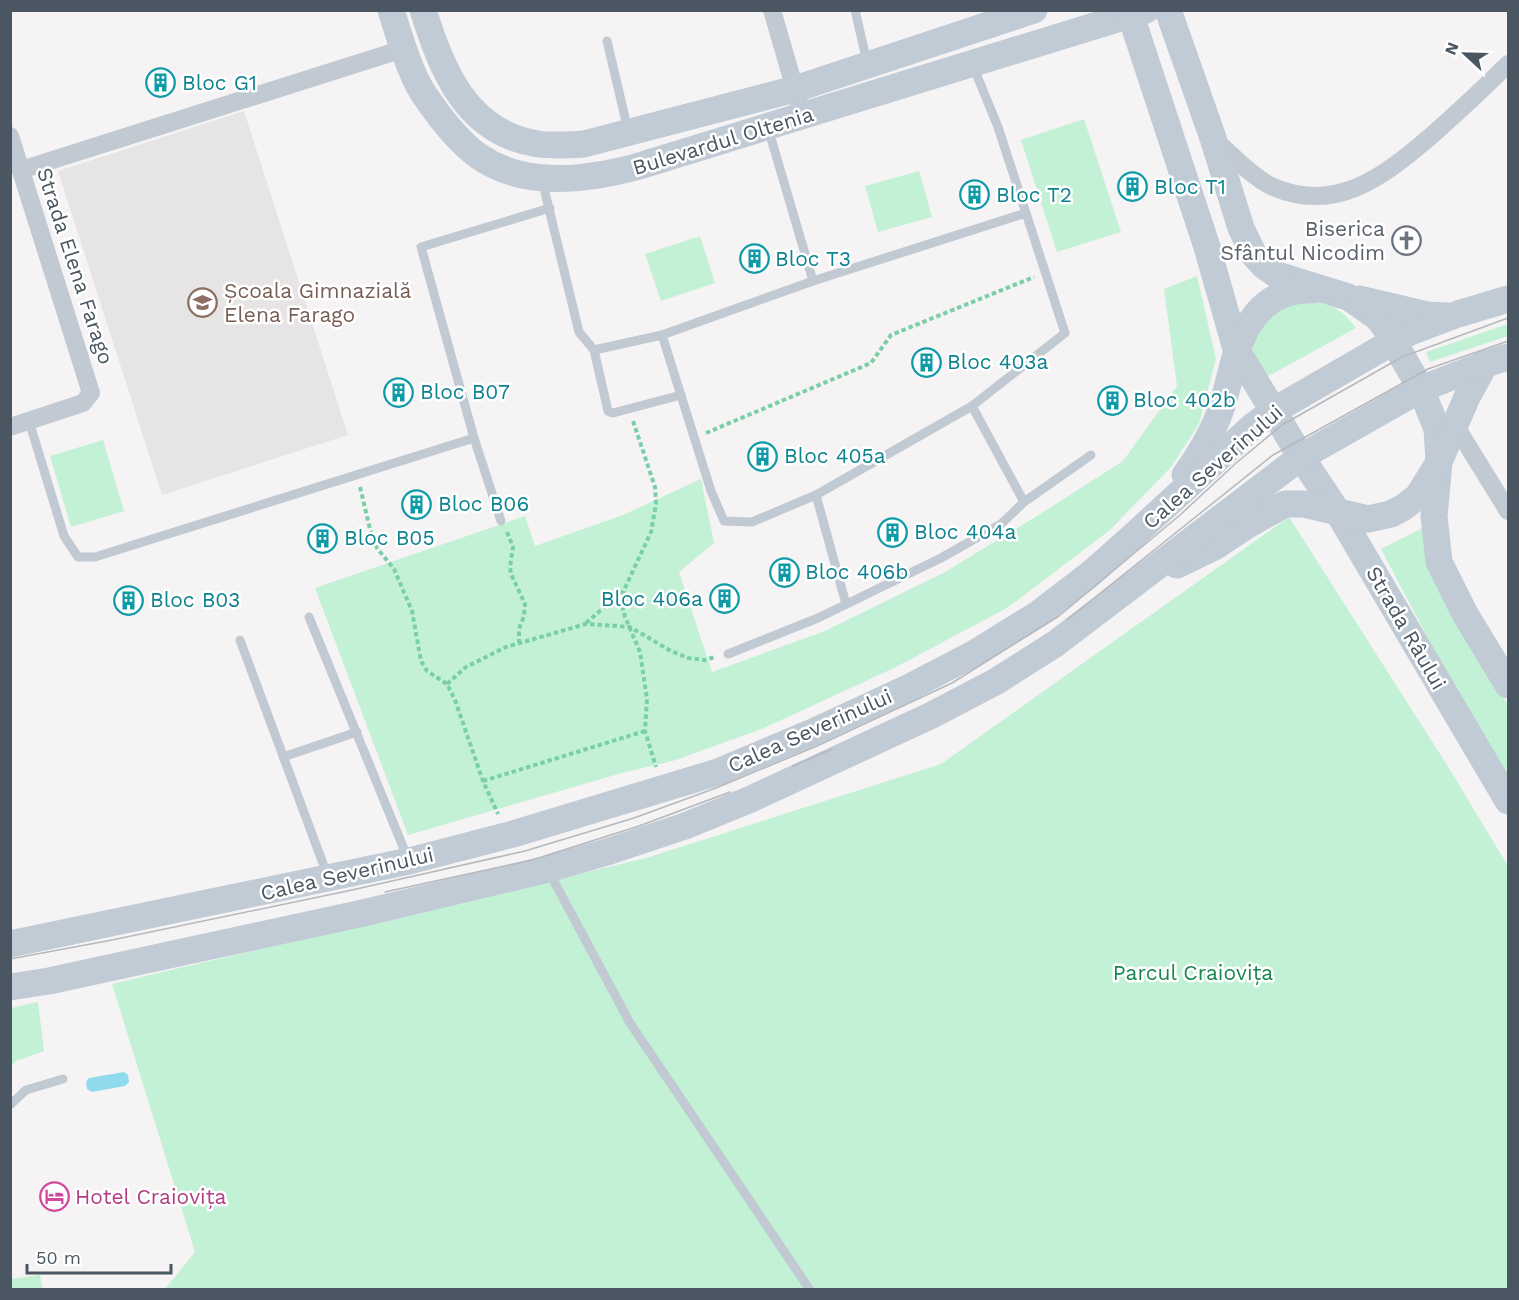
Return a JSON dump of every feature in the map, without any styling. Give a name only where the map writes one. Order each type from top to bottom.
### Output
[{"type":"main road","name":"Bulevardul Oltenia","points":[[391,10],[403,49],[418,84],[455,135],[480,158],[511,172],[570,179],[601,176],[804,117],[1135,12]]},
{"type":"main road","name":"Bulevardul Oltenia","points":[[423,10],[445,72],[477,115],[493,127],[515,138],[537,144],[584,144],[795,89],[1034,10]]},
{"type":"main road","points":[[1168,10],[1213,138],[1241,228],[1254,255],[1264,266],[1277,275],[1335,293],[1427,315],[1458,314]]},
{"type":"main road","points":[[1135,12],[1236,349]]},
{"type":"main road","points":[[455,135],[477,115]]},
{"type":"main road","points":[[1160,511],[1198,458],[1211,435],[1222,406],[1236,349],[1255,317],[1268,304],[1291,292],[1335,293],[1377,317],[1421,389],[1437,429],[1439,462],[1434,516],[1439,562],[1465,614],[1509,685]]},
{"type":"main road","name":"Calea Severinului","points":[[10,944],[329,879],[513,834],[718,772],[813,732],[910,687],[975,653],[1038,614],[1089,575],[1273,411],[1408,333],[1458,314],[1509,299]]},
{"type":"main road","name":"Strada Râului","points":[[1236,349],[1301,457],[1339,514],[1509,801]]},
{"type":"main road","points":[[1128,589],[1216,546],[1285,504],[1304,504],[1368,519],[1391,514],[1418,496],[1439,462],[1467,397],[1497,361]]},
{"type":"main road","name":"Calea Severinului","points":[[10,987],[49,981],[363,913],[548,869],[610,852],[696,821],[823,767],[995,682],[1055,644],[1301,457],[1421,389],[1497,361]]},
{"type":"street","points":[[772,10],[804,117]]},
{"type":"street","points":[[16,172],[403,49]]},
{"type":"street","points":[[1213,138],[1243,166],[1270,186],[1295,194],[1322,196],[1344,193],[1373,181],[1399,163],[1468,104],[1509,64]]},
{"type":"street","name":"Strada Elena Farago","points":[[10,136],[16,172],[91,393],[83,403],[10,427]]},
{"type":"street","points":[[1455,424],[1509,511]]},
{"type":"lane","points":[[855,10],[868,64]]},
{"type":"lane","points":[[607,41],[628,132]]},
{"type":"lane","points":[[662,335],[711,491],[724,521],[752,522],[816,495],[972,406],[1065,333],[998,127],[972,64]]},
{"type":"lane","points":[[767,127],[813,281]]},
{"type":"lane","points":[[541,177],[579,332],[594,350],[606,408],[613,413],[681,395]]},
{"type":"lane","points":[[501,521],[474,438],[421,247],[550,208]]},
{"type":"lane","points":[[594,350],[662,335],[813,281],[1026,213]]},
{"type":"lane","points":[[972,406],[1024,502]]},
{"type":"lane","points":[[29,421],[64,536],[78,556],[95,557],[474,438]]},
{"type":"lane","points":[[728,654],[818,618],[941,558],[1001,524],[1024,502],[1092,455]]},
{"type":"lane","points":[[816,495],[846,604]]},
{"type":"lane","points":[[309,617],[409,861]]},
{"type":"lane","points":[[240,640],[329,879]]},
{"type":"lane","points":[[283,757],[357,732]]},
{"type":"lane","points":[[548,869],[630,1023],[810,1290]]},
{"type":"lane","points":[[10,1105],[26,1090],[63,1079]]},
{"type":"path","points":[[694,438],[871,363],[891,334],[1046,272]]},
{"type":"path","points":[[629,409],[655,488],[656,504],[651,532],[624,590],[622,605],[640,652],[647,699],[645,731],[662,790]]},
{"type":"path","points":[[357,475],[377,548],[394,569],[412,611],[421,661],[427,671],[447,684],[455,700],[483,781],[498,814]]},
{"type":"path","points":[[501,521],[513,544],[511,574],[525,604],[524,616],[519,629],[519,643]]},
{"type":"path","points":[[586,624],[624,590]]},
{"type":"path","points":[[447,684],[466,667],[506,647],[586,624],[630,627],[688,658],[705,660],[728,654]]},
{"type":"path","points":[[483,781],[645,731]]},
{"type":"shaded area","name":"Școala Gimnazială Elena Farago","points":[[244,111],[348,435],[162,495],[58,171]]},
{"type":"green space","points":[[1084,119],[1121,232],[1057,252],[1021,140]]},
{"type":"green space","points":[[919,171],[932,217],[878,232],[865,186]]},
{"type":"green space","points":[[700,236],[715,283],[661,301],[645,254]]},
{"type":"green space","points":[[1197,276],[1216,359],[1199,424],[1171,467],[1110,530],[1007,608],[894,668],[764,728],[676,760],[622,773],[408,835],[315,588],[525,516],[535,546],[623,515],[701,479],[714,543],[679,572],[712,672],[825,631],[945,572],[1123,461],[1177,386],[1164,289]]},
{"type":"green space","points":[[1287,302],[1317,303],[1333,307],[1356,328],[1263,379],[1253,352],[1253,344],[1259,330]]},
{"type":"green space","points":[[1508,324],[1508,336],[1430,362],[1426,352]]},
{"type":"green space","points":[[103,440],[124,511],[71,527],[50,456]]},
{"type":"green space","name":"Parcul Craiovița","points":[[1289,517],[1447,765],[1508,866],[1508,1289],[165,1289],[195,1252],[112,984],[646,858],[941,764]]},
{"type":"green space","points":[[1423,528],[1459,621],[1508,705],[1508,777],[1430,642],[1381,549]]},
{"type":"green space","points":[[38,1002],[44,1051],[16,1061],[11,1067],[11,1008]]},
{"type":"green space","points":[[40,1275],[43,1289],[11,1289],[11,1279]]},
{"type":"water","points":[[124,1072],[128,1075],[129,1082],[125,1086],[92,1092],[87,1089],[86,1082],[89,1078]]},
{"type":"tram line","points":[[10,959],[352,890],[525,851],[634,818],[716,788],[817,746],[952,683],[1059,616],[1180,515],[1235,464],[1282,425],[1402,357],[1508,318]]},
{"type":"tram line","points":[[1068,619],[1273,455],[1428,369],[1508,341]]},
{"type":"tram line","points":[[793,766],[832,749]]},
{"type":"tram line","points":[[385,892],[532,860],[639,826],[730,792]]},
{"type":"place","name":"Bloc G1","points":[[161,83]]},
{"type":"place","name":"Bloc T1","points":[[1133,187]]},
{"type":"place","name":"Bloc T2","points":[[975,195]]},
{"type":"place","name":"Biserica Sfântul Nicodim","points":[[1406,241]]},
{"type":"place","name":"Bloc T3","points":[[754,259]]},
{"type":"place","name":"Școala Gimnazială Elena Farago","points":[[203,303]]},
{"type":"place","name":"Bloc 403a","points":[[926,362]]},
{"type":"place","name":"Bloc B07","points":[[399,392]]},
{"type":"place","name":"Bloc 402b","points":[[1112,400]]},
{"type":"place","name":"Bloc 405a","points":[[763,456]]},
{"type":"place","name":"Bloc B06","points":[[417,504]]},
{"type":"place","name":"Bloc 404a","points":[[893,532]]},
{"type":"place","name":"Bloc B05","points":[[323,538]]},
{"type":"place","name":"Bloc 406b","points":[[784,572]]},
{"type":"place","name":"Bloc 406a","points":[[724,599]]},
{"type":"place","name":"Bloc B03","points":[[129,600]]},
{"type":"place","name":"Hotel Craiovița","points":[[54,1197]]}]
